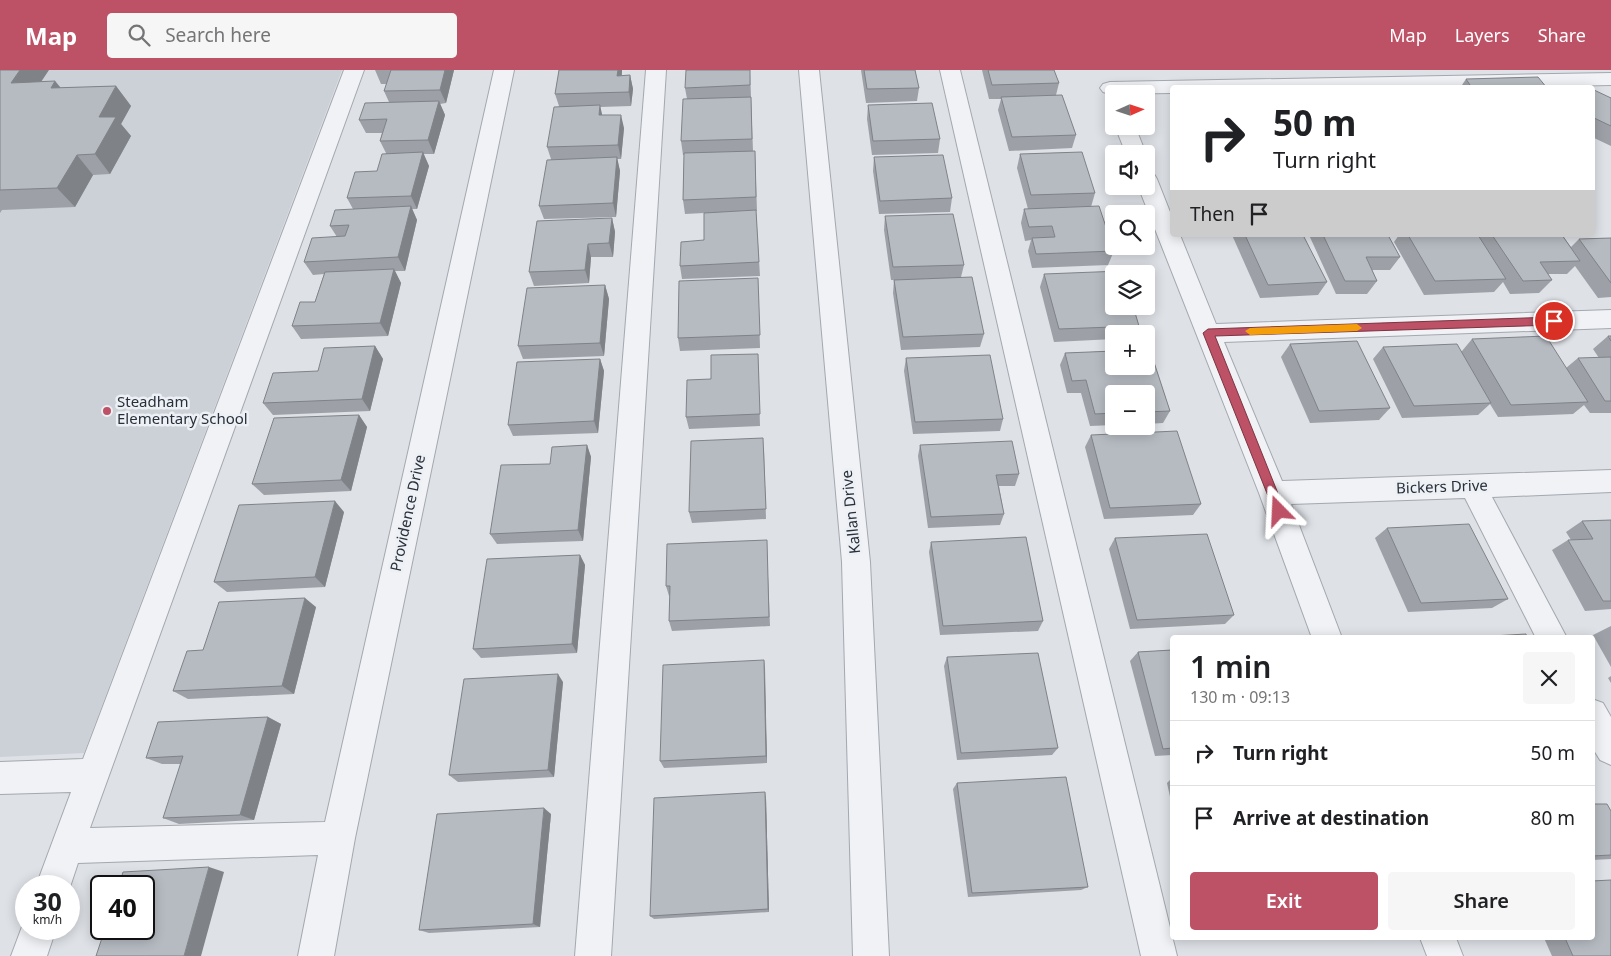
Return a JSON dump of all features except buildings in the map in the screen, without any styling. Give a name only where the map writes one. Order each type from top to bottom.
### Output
[{"type":"street","points":[[57,875],[354,70]]},
{"type":"street","name":"Providence Drive","points":[[316,956],[338,838],[504,70]]},
{"type":"street","points":[[593,956],[656,70]]},
{"type":"street","name":"Kallan Drive","points":[[808,70],[856,562],[872,956]]},
{"type":"street","points":[[950,70],[1160,956]]},
{"type":"street","points":[[1103,70],[1109,85]]},
{"type":"street","points":[[1397,85],[1611,79]]},
{"type":"street","points":[[1155,92],[1170,91]]},
{"type":"street","points":[[1158,191],[1170,225]]},
{"type":"street","points":[[1174,237],[1208,333],[1273,493],[1326,635]]},
{"type":"street","points":[[1208,333],[1611,319]]},
{"type":"street","name":"Bickers Drive","points":[[1273,493],[1611,482]]},
{"type":"street","points":[[1473,486],[1550,635]]},
{"type":"street","points":[[1595,720],[1611,749]]},
{"type":"street","points":[[0,778],[94,775]]},
{"type":"street","points":[[67,846],[338,838]]},
{"type":"street","points":[[29,956],[34,940]]},
{"type":"street","points":[[1439,940],[1445,956]]},
{"type":"shaded area","name":"Steadham Elementary School","points":[[0,70],[342,70],[84,753],[0,757]]},
{"type":"slow traffic","points":[[1250,331],[1357,328]]},
{"type":"place","name":"Steadham Elementary School","points":[[107,411]]},
{"type":"route","points":[[1279,511],[1208,333],[1554,321]]}]
